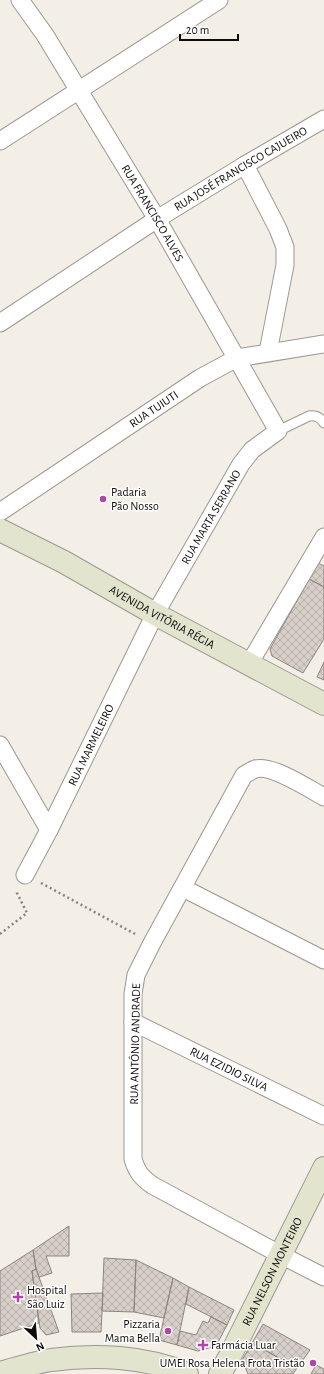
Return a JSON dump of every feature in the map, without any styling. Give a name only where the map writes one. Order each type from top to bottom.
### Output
[{"type":"street","name":"RUA FRANCISCO ALVES","points":[[20,0],[45,35],[157,219],[278,430]]},
{"type":"street","points":[[0,141],[219,0]]},
{"type":"street","name":"RUA JOSÉ FRANCISCO CAJUEIRO","points":[[0,323],[157,219],[245,165],[323,121]]},
{"type":"street","points":[[245,165],[278,228],[285,247],[285,265],[268,352]]},
{"type":"street","name":"RUA TUIUTI","points":[[0,512],[200,378],[237,358],[324,344]]},
{"type":"street","name":"RUA MARTA SERRANO","points":[[155,614],[241,464],[252,450],[278,430]]},
{"type":"street","name":"AVENIDA VITÓRIA RÉGIA","points":[[0,530],[64,562],[155,614],[324,704]]},
{"type":"street","points":[[249,664],[324,537]]},
{"type":"street","name":"RUA MARMELEIRO","points":[[25,875],[50,830],[155,614]]},
{"type":"street","points":[[0,745],[50,830]]},
{"type":"street","name":"RUA ANTÔNIO ANDRADE","points":[[324,797],[279,772],[269,769],[256,769],[244,775],[152,943],[136,975],[133,994],[133,1159],[139,1174],[152,1185],[324,1277]]},
{"type":"street","points":[[183,888],[324,960]]},
{"type":"street","name":"RUA EZIDIO SILVA","points":[[133,1022],[324,1116]]},
{"type":"street","name":"RUA NELSON MONTEIRO","points":[[220,1374],[324,1168]]},
{"type":"street","points":[[0,1373],[24,1366],[50,1367],[78,1357],[105,1357],[132,1360],[143,1368],[187,1374]]},
{"type":"lane","points":[[278,430],[309,416],[320,417],[324,423]]},
{"type":"path","points":[[0,934],[27,913],[17,893],[25,875],[152,943]]},
{"type":"building","points":[[318,563],[324,566],[324,587],[309,579]]},
{"type":"building","points":[[309,579],[324,587],[324,639],[303,673],[272,656],[270,649]]},
{"type":"building","points":[[324,662],[324,680],[317,677]]},
{"type":"building","points":[[69,1226],[69,1256],[46,1256],[52,1273],[39,1277],[33,1250]]},
{"type":"building","name":"Hospital São Luiz","points":[[33,1250],[36,1269],[32,1271],[39,1323],[0,1336],[0,1271]]},
{"type":"building","points":[[104,1258],[136,1260],[134,1312],[102,1311]]},
{"type":"building","points":[[136,1260],[173,1278],[164,1318],[134,1312]]},
{"type":"building","points":[[36,1269],[59,1332],[46,1335],[40,1328],[32,1271]]},
{"type":"building","points":[[173,1278],[189,1287],[177,1345],[159,1340]]},
{"type":"building","points":[[189,1287],[234,1310],[227,1325],[186,1304]]},
{"type":"building","points":[[103,1293],[101,1332],[72,1332],[71,1294]]},
{"type":"building","points":[[211,1317],[227,1325],[216,1346],[198,1351],[177,1345],[180,1331],[196,1335],[203,1321],[208,1323]]},
{"type":"building","points":[[263,1324],[310,1350],[297,1368],[252,1343]]},
{"type":"building","points":[[252,1343],[297,1368],[293,1374],[248,1374],[242,1360]]},
{"type":"building","points":[[316,1365],[324,1369],[324,1374],[311,1374]]},
{"type":"place","name":"Padaria Pão Nosso","points":[[103,499]]},
{"type":"place","name":"Hospital São Luiz","points":[[18,1297]]},
{"type":"place","name":"Pizzaria Mama Bella","points":[[168,1331]]},
{"type":"place","name":"Farmácia Luar","points":[[203,1345]]},
{"type":"place","name":"UMEI Rosa Helena Frota Tristão","points":[[313,1363]]}]
